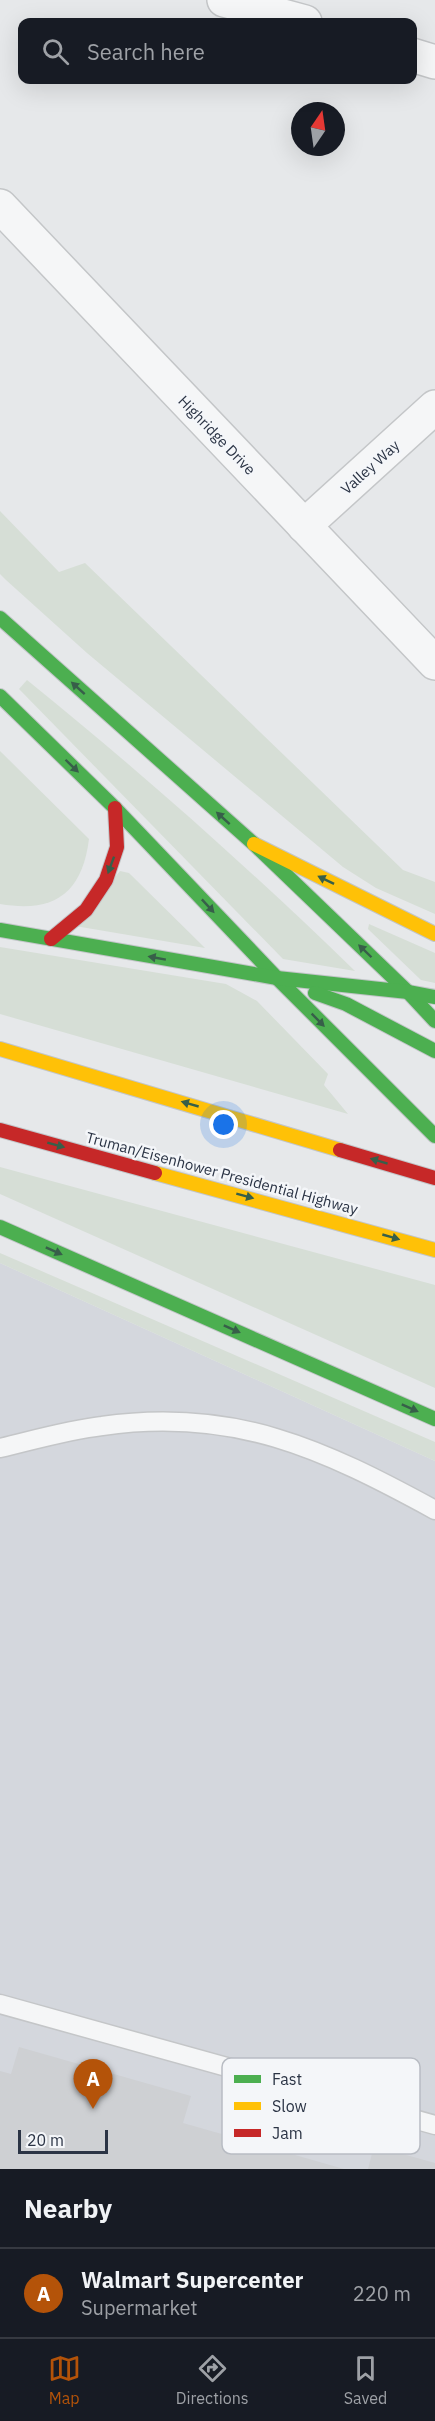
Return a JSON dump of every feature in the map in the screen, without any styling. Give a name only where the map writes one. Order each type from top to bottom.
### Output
[{"type":"main road","points":[[0,618],[254,844],[408,992],[435,1021]]},
{"type":"main road","points":[[0,696],[115,808],[277,978],[435,1136]]},
{"type":"main road","points":[[51,939],[86,910],[105,880],[117,847],[115,808]]},
{"type":"main road","points":[[254,844],[435,934]]},
{"type":"main road","points":[[0,930],[277,978],[435,997]]},
{"type":"main road","points":[[277,978],[346,1004],[435,1051]]},
{"type":"main road","points":[[0,1049],[435,1178]]},
{"type":"main road","name":"Truman/Eisenhower Presidential Highway","points":[[0,1130],[435,1250]]},
{"type":"main road","points":[[0,1227],[435,1419]]},
{"type":"street","points":[[224,0],[289,18]]},
{"type":"street","points":[[417,57],[435,62]]},
{"type":"street","name":"Highridge Drive","points":[[0,206],[435,663]]},
{"type":"street","name":"Valley Way","points":[[304,526],[435,407]]},
{"type":"lane","points":[[0,1448],[104,1425],[152,1422],[229,1426],[260,1432],[305,1446],[376,1478],[435,1510]]},
{"type":"lane","points":[[0,2004],[222,2066]]},
{"type":"lane","points":[[420,2121],[435,2125]]},
{"type":"shaded area","points":[[0,511],[59,572],[85,563],[403,870],[435,882],[435,914],[376,888],[343,867],[87,653],[6,580],[0,574]]},
{"type":"shaded area","points":[[27,680],[194,822],[355,971],[283,959],[19,689]]},
{"type":"shaded area","points":[[0,751],[89,839],[80,874],[62,896],[50,902],[19,906],[0,904]]},
{"type":"shaded area","points":[[120,871],[129,873],[205,948],[75,926]]},
{"type":"shaded area","points":[[369,924],[435,953],[435,983],[421,980],[368,929]]},
{"type":"shaded area","points":[[0,947],[226,984],[257,1001],[328,1074],[324,1085],[348,1114],[0,1014]]},
{"type":"shaded area","points":[[0,1167],[435,1285],[435,1388],[0,1194]]},
{"type":"shaded area","points":[[0,1253],[435,1442],[435,1461],[0,1263]]},
{"type":"shaded area","points":[[0,1263],[435,1461],[435,2169],[0,2169]]},
{"type":"building","points":[[19,2047],[191,2096],[183,2123],[222,2134],[222,2154],[292,2154],[344,2169],[0,2169],[0,2071],[11,2074]]},
{"type":"building","points":[[372,2154],[403,2154],[435,2163],[435,2169],[368,2169]]},
{"type":"traffic: fast","points":[[0,618],[254,844],[408,992],[435,1021]]},
{"type":"traffic: fast","points":[[0,696],[115,808],[277,978],[435,1136]]},
{"type":"traffic: fast","points":[[0,930],[277,978],[435,997]]},
{"type":"traffic: fast","points":[[315,993],[346,1004],[435,1051]]},
{"type":"traffic: fast","points":[[0,1227],[435,1419]]},
{"type":"traffic: slow","points":[[254,844],[435,934]]},
{"type":"traffic: slow","points":[[0,1049],[340,1150]]},
{"type":"traffic: slow","points":[[155,1173],[435,1250]]},
{"type":"traffic: jam","points":[[51,939],[86,910],[106,880],[117,847],[115,808]]},
{"type":"traffic: jam","points":[[0,1130],[155,1173]]},
{"type":"traffic: jam","points":[[340,1150],[435,1178]]},
{"type":"place","name":"Walmart Supercenter","points":[[93,2109]]}]
